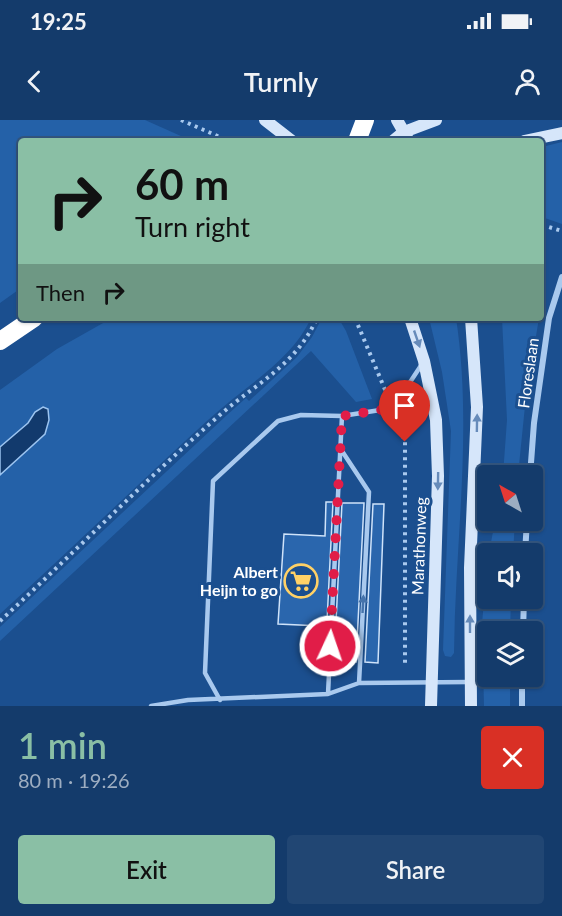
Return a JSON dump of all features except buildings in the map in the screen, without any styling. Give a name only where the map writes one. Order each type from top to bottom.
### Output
[{"type":"highway","points":[[358,138],[365,120]]},
{"type":"highway","points":[[0,341],[30,321]]},
{"type":"main road","points":[[265,120],[288,138]]},
{"type":"main road","points":[[397,120],[407,137],[436,120]]},
{"type":"main road","points":[[538,138],[562,133]]},
{"type":"main road","name":"Marathonweg","points":[[411,321],[424,361],[436,420],[438,476],[431,706]]},
{"type":"main road","points":[[471,321],[477,407],[470,568],[471,706]]},
{"type":"street","name":"Floreslaan","points":[[531,465],[534,423],[549,318],[562,277]]},
{"type":"street","points":[[522,687],[522,706]]},
{"type":"lane","points":[[220,700],[205,673],[213,481],[278,421],[301,415],[342,416],[393,408],[424,361]]},
{"type":"lane","points":[[328,694],[342,416]]},
{"type":"lane","points":[[340,448],[369,492],[359,683]]},
{"type":"lane","points":[[150,706],[188,700],[328,694],[359,683],[471,682]]},
{"type":"path","points":[[181,120],[222,138]]},
{"type":"path","points":[[544,226],[562,231]]},
{"type":"path","points":[[0,621],[222,413],[298,352],[309,337],[316,321]]},
{"type":"path","name":"Marathonweg","points":[[356,321],[405,442],[405,683]]},
{"type":"shaded area","points":[[0,120],[145,120],[185,138],[18,138],[18,290],[0,303]]},
{"type":"shaded area","points":[[562,142],[562,224],[544,218],[544,146]]},
{"type":"shaded area","points":[[107,321],[309,321],[292,348],[279,361],[221,408],[0,614],[0,475],[45,434],[35,412],[28,423],[0,447],[0,390],[57,349]]},
{"type":"shaded area","points":[[320,321],[340,321],[372,399],[356,402],[311,351],[0,641],[0,627],[227,415],[246,398],[249,401],[297,357]]},
{"type":"shaded area","points":[[430,321],[456,321],[461,360],[463,443],[454,653],[451,657],[445,656],[443,650],[451,431],[442,372]]},
{"type":"shaded area","points":[[502,321],[538,321],[526,396],[519,465],[504,465],[507,420]]},
{"type":"shaded area","points":[[43,407],[48,409],[49,420],[45,434],[0,475],[0,447]]},
{"type":"shaded area","points":[[493,531],[514,531],[514,543],[491,543]]},
{"type":"shaded area","points":[[483,609],[511,609],[510,621],[482,621]]},
{"type":"shaded area","points":[[484,687],[510,687],[510,706],[484,706]]},
{"type":"place","name":"Albert Heijn to go","points":[[301,581]]},
{"type":"route","points":[[330,646],[342,416],[393,408],[405,442]]}]
